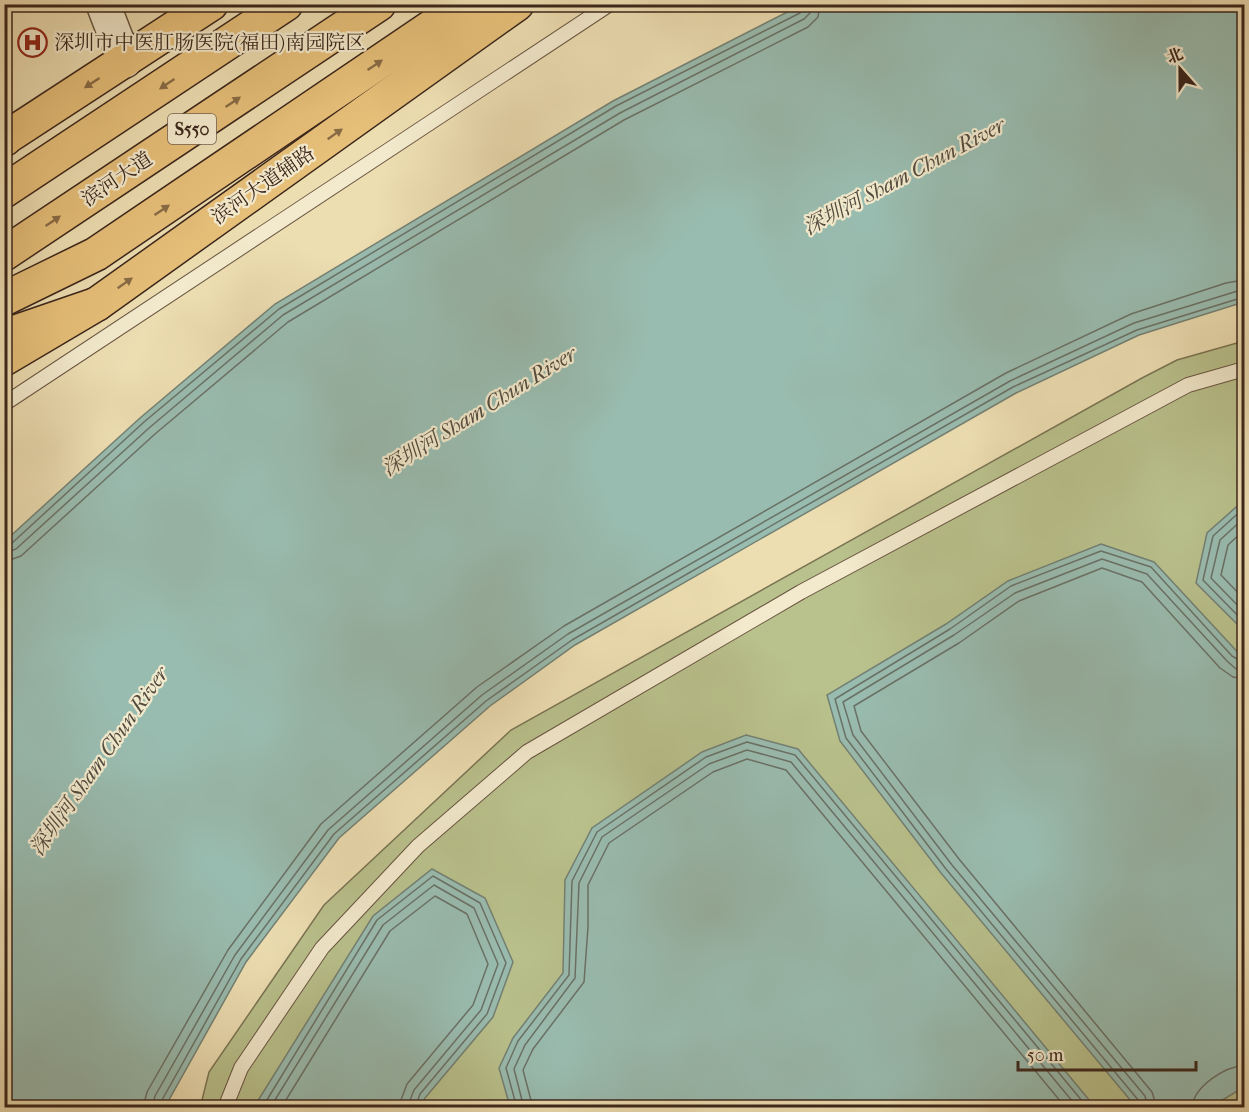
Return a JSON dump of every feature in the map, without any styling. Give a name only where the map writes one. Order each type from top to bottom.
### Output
[{"type":"main road","points":[[4,139],[211,4]]},
{"type":"main road","name":"S550","points":[[4,191],[286,4]]},
{"type":"main road","name":"滨河大道","points":[[4,254],[380,4]]},
{"type":"main road","points":[[4,299],[96,254],[465,4]]},
{"type":"main road","name":"滨河大道辅路","points":[[4,359],[97,304],[517,4]]},
{"type":"main road","points":[[4,336],[97,304]]},
{"type":"street","points":[[103,4],[125,61]]},
{"type":"lane","points":[[4,404],[610,4]]},
{"type":"lane","points":[[225,1107],[241,1068],[322,948],[418,846],[527,752],[832,575],[1188,386],[1245,369]]},
{"type":"green space","points":[[1244,341],[1244,1107],[200,1108],[209,1072],[324,905],[511,730],[1142,378],[1177,360]]},
{"type":"water","name":"深圳河 Sham Chun River","points":[[803,4],[1244,5],[1244,302],[1139,335],[1016,393],[575,645],[490,706],[339,838],[246,962],[165,1107],[5,1107],[5,541],[140,418],[275,304],[613,101]]},
{"type":"water","points":[[1244,500],[1244,631],[1196,583],[1207,533]]},
{"type":"water","points":[[1101,544],[1154,562],[1244,659],[1244,1087],[1211,1107],[1136,1107],[941,873],[840,741],[827,695],[946,624],[1008,581]]},
{"type":"water","points":[[746,735],[798,749],[1095,1107],[513,1107],[509,1103],[499,1068],[513,1038],[563,973],[565,880],[592,828],[702,752]]},
{"type":"water","points":[[432,869],[485,898],[513,962],[493,1017],[420,1107],[254,1107],[373,916]]},
{"type":"place","name":"深圳市中医肛肠医院(福田)南园院区","points":[[33,42]]}]
